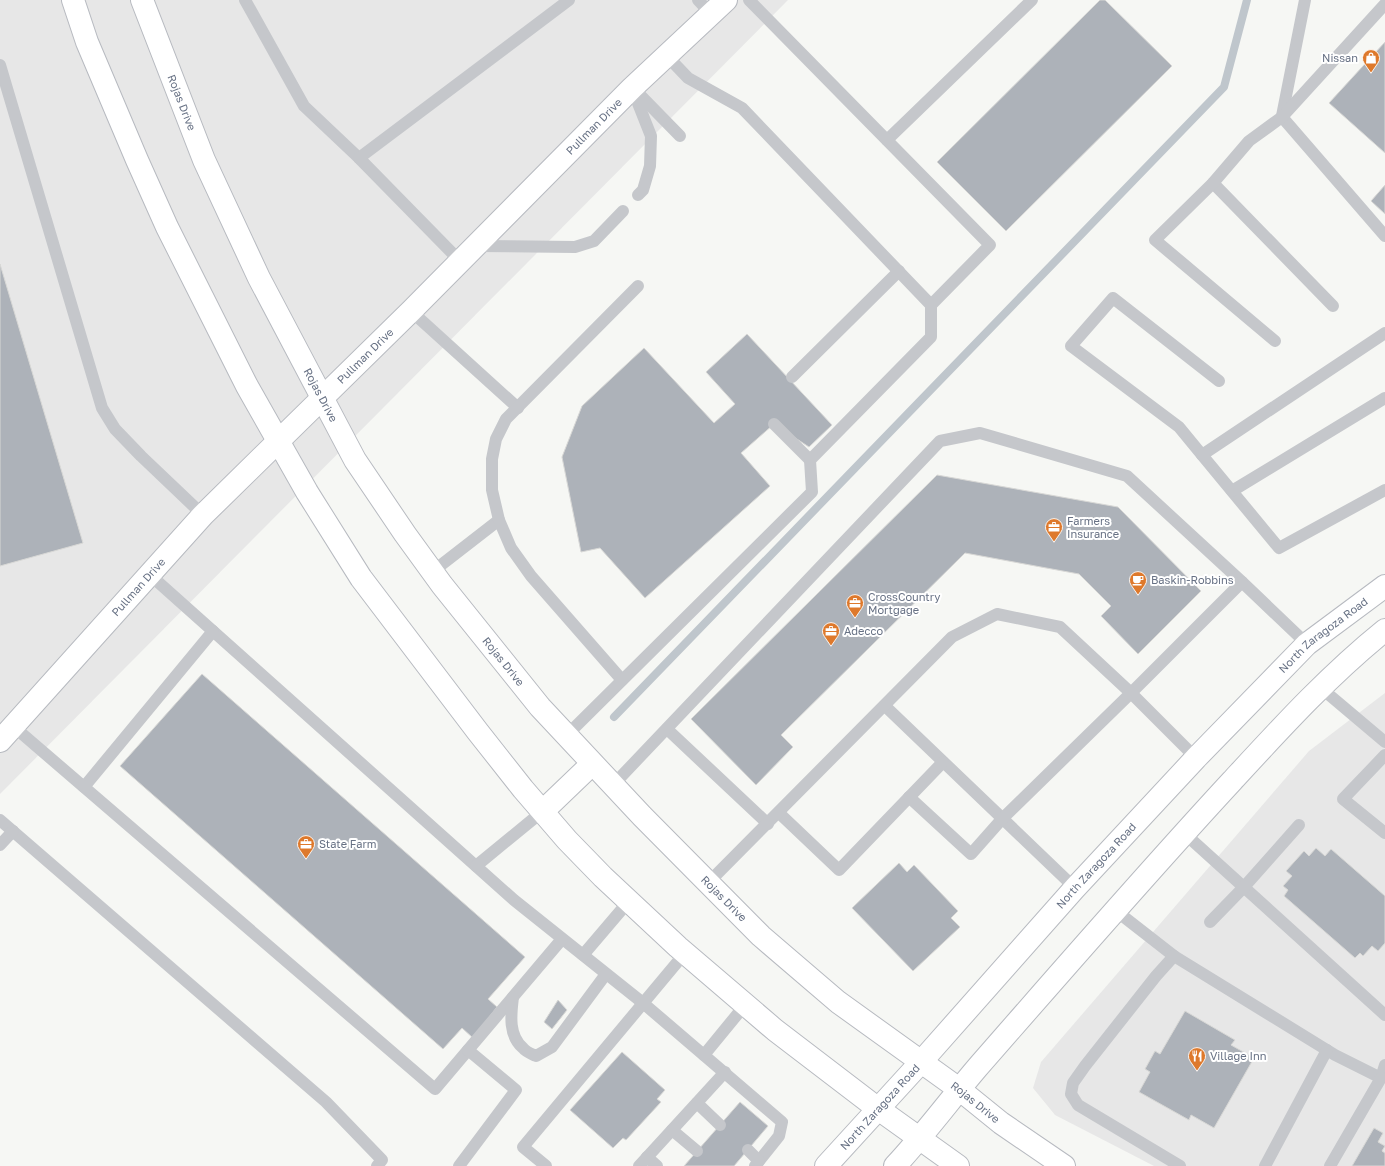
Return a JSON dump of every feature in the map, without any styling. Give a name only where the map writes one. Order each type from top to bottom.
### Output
[{"type":"main road","points":[[73,0],[87,42],[167,227],[247,386],[307,492],[361,578],[478,732],[542,811],[567,840],[603,877],[685,953],[775,1030],[877,1108],[958,1166]]},
{"type":"main road","name":"Rojas Drive","points":[[142,0],[204,160],[258,278],[355,460],[432,572],[540,708],[592,764],[761,936],[832,997],[959,1089],[1002,1123],[1064,1166]]},
{"type":"main road","name":"Pullman Drive","points":[[6,733],[203,515],[411,311],[632,88],[667,56],[712,5]]},
{"type":"main road","name":"North Zaragoza Road","points":[[826,1166],[877,1108],[921,1062],[1075,888],[1196,758],[1307,644],[1385,586]]},
{"type":"main road","points":[[895,1166],[920,1139],[959,1089],[1184,833],[1301,706],[1364,647],[1385,630]]},
{"type":"main road","points":[[542,811],[592,764]]},
{"type":"lane","points":[[245,0],[304,106],[359,158],[467,254],[575,247],[594,241],[623,211]]},
{"type":"lane","points":[[359,158],[569,0]]},
{"type":"lane","points":[[749,0],[990,245],[931,305]]},
{"type":"lane","points":[[886,140],[1032,0]]},
{"type":"lane","points":[[1282,117],[1306,0]]},
{"type":"lane","points":[[1275,342],[1155,240],[1213,183],[1249,141],[1282,117],[1385,4]]},
{"type":"lane","points":[[667,56],[688,78],[742,108],[931,305],[931,337],[810,460]]},
{"type":"lane","points":[[0,65],[102,408],[115,429],[203,515]]},
{"type":"lane","points":[[632,88],[680,136]]},
{"type":"lane","points":[[632,88],[651,136],[650,166],[643,190],[638,196]]},
{"type":"lane","points":[[1282,117],[1385,236]]},
{"type":"lane","points":[[1213,183],[1333,306]]},
{"type":"lane","points":[[792,377],[899,272]]},
{"type":"lane","points":[[622,680],[531,576],[512,548],[499,520],[492,490],[492,459],[496,439],[506,419],[638,286]]},
{"type":"lane","points":[[1219,381],[1113,298],[1071,346],[1180,427],[1279,548],[1385,490]]},
{"type":"lane","points":[[411,311],[518,408]]},
{"type":"lane","points":[[1202,455],[1385,333]]},
{"type":"lane","points":[[1232,491],[1385,398]]},
{"type":"lane","points":[[566,736],[812,492],[810,460],[774,424]]},
{"type":"lane","points":[[613,785],[940,441],[980,433],[1127,476],[1307,644]]},
{"type":"lane","points":[[432,572],[499,520]]},
{"type":"lane","points":[[149,574],[514,900],[643,1003],[782,1122],[779,1136],[757,1163],[748,1150]]},
{"type":"lane","points":[[909,797],[970,854],[1002,819],[1242,582]]},
{"type":"lane","points":[[708,883],[952,637],[997,614],[1060,627],[1131,693],[1196,758]]},
{"type":"lane","points":[[84,787],[213,631]]},
{"type":"lane","points":[[1321,688],[1385,742]]},
{"type":"lane","points":[[885,706],[1075,888]]},
{"type":"lane","points":[[667,728],[768,824]]},
{"type":"lane","points":[[6,733],[84,787],[435,1089],[562,938]]},
{"type":"lane","points":[[1383,761],[1343,799],[1385,833]]},
{"type":"lane","points":[[779,813],[839,870],[943,762]]},
{"type":"lane","points":[[476,866],[542,811]]},
{"type":"lane","points":[[0,820],[326,1102],[382,1160],[377,1166]]},
{"type":"lane","points":[[1210,922],[1299,826]]},
{"type":"lane","points":[[0,846],[13,831]]},
{"type":"lane","points":[[1184,833],[1384,1012]]},
{"type":"lane","points":[[583,955],[629,901]]},
{"type":"lane","points":[[1115,910],[1174,956],[1327,1050],[1381,1078]]},
{"type":"lane","points":[[546,1166],[523,1147],[685,953]]},
{"type":"lane","points":[[1174,956],[1156,976],[1085,1066],[1073,1083],[1071,1094],[1078,1105],[1180,1166]]},
{"type":"lane","points":[[513,997],[511,1016],[512,1032],[522,1048],[536,1056],[552,1047],[606,974]]},
{"type":"lane","points":[[704,1055],[745,1005]]},
{"type":"lane","points":[[459,1166],[516,1090],[468,1050]]},
{"type":"lane","points":[[1265,1166],[1327,1050]]},
{"type":"lane","points":[[1330,1166],[1381,1078],[1385,1065]]},
{"type":"lane","points":[[657,1166],[643,1162],[725,1072]]},
{"type":"lane","points":[[697,1103],[720,1124]]},
{"type":"lane","points":[[672,1130],[697,1151]]},
{"type":"shaded area","points":[[0,0],[788,0],[0,794]]},
{"type":"shaded area","points":[[1385,693],[1385,1166],[1154,1166],[1055,1115],[1033,1088],[1041,1062],[1309,751]]},
{"type":"building","points":[[1100,0],[1105,0],[1172,66],[1006,231],[937,162]]},
{"type":"building","name":"Nissan","points":[[1385,42],[1385,153],[1329,103]]},
{"type":"building","points":[[1385,185],[1385,214],[1371,201]]},
{"type":"building","points":[[0,264],[83,543],[0,566]]},
{"type":"building","points":[[747,334],[832,425],[809,447],[774,424],[741,453],[770,486],[645,598],[600,548],[581,552],[562,457],[582,406],[644,348],[714,423],[735,404],[706,372]]},
{"type":"building","points":[[937,475],[1118,507],[1201,591],[1138,654],[1101,616],[1111,606],[1079,574],[965,553],[781,735],[793,747],[756,785],[691,719]]},
{"type":"building","points":[[202,674],[525,957],[488,999],[497,1007],[473,1038],[462,1028],[443,1049],[120,766]]},
{"type":"building","points":[[1316,848],[1325,856],[1331,849],[1385,896],[1385,943],[1378,951],[1372,946],[1363,956],[1360,953],[1355,958],[1284,896],[1288,890],[1283,886],[1292,876],[1286,871],[1304,851],[1309,856]]},
{"type":"building","points":[[899,863],[907,872],[914,865],[958,911],[951,918],[960,927],[913,971],[852,908]]},
{"type":"building","points":[[558,1000],[567,1010],[552,1029],[544,1022]]},
{"type":"building","name":"Village Inn","points":[[1185,1011],[1235,1040],[1231,1045],[1254,1058],[1214,1128],[1191,1115],[1189,1120],[1139,1092],[1150,1072],[1145,1069],[1155,1051],[1160,1054]]},
{"type":"building","points":[[622,1052],[665,1090],[657,1099],[661,1102],[626,1140],[623,1138],[613,1148],[570,1110]]},
{"type":"building","points":[[740,1102],[768,1126],[734,1166],[684,1166]]},
{"type":"building","points":[[1374,1128],[1383,1133],[1378,1142],[1385,1146],[1382,1151],[1385,1153],[1385,1166],[1352,1166]]},
{"type":"waterway","points":[[614,717],[1224,87],[1247,0]]},
{"type":"place","name":"Nissan","points":[[1371,73]]},
{"type":"place","name":"Farmers Insurance","points":[[1054,542]]},
{"type":"place","name":"Baskin-Robbins","points":[[1138,595]]},
{"type":"place","name":"CrossCountry Mortgage","points":[[855,618]]},
{"type":"place","name":"Adecco","points":[[831,646]]},
{"type":"place","name":"State Farm","points":[[306,859]]},
{"type":"place","name":"Village Inn","points":[[1197,1071]]}]
